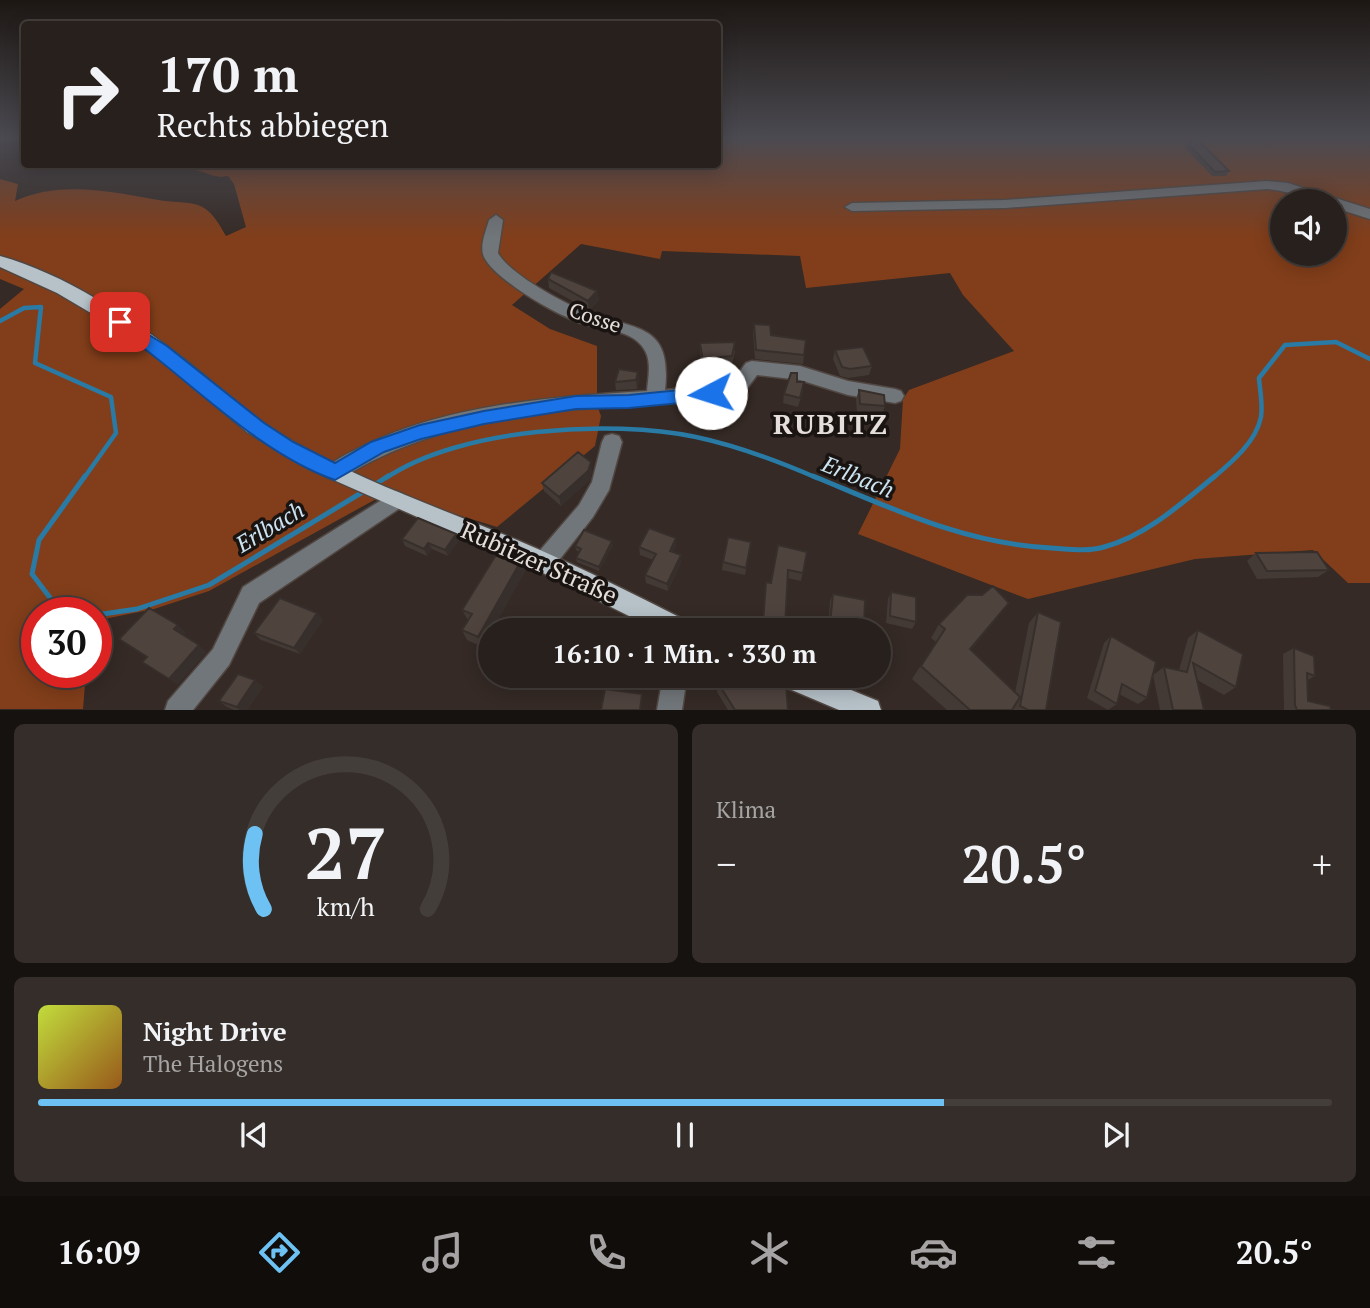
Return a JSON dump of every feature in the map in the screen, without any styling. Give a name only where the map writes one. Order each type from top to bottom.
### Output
[{"type":"main road","name":"Rubitzer Straße","points":[[0,261],[78,297],[120,322],[161,351],[257,428],[286,447],[357,483],[544,562],[657,618]]},
{"type":"main road","points":[[818,688],[869,709]]},
{"type":"street","points":[[852,207],[1032,203],[1267,185],[1292,189]]},
{"type":"street","points":[[1347,207],[1370,215]]},
{"type":"street","name":"Cosse","points":[[496,220],[491,244],[492,257],[503,269],[555,304],[585,319],[628,329],[643,337],[654,349],[657,365],[654,398]]},
{"type":"street","points":[[335,472],[378,447],[420,432],[552,405],[737,389],[752,368],[800,373],[848,388],[895,396]]},
{"type":"street","points":[[544,562],[586,511],[601,484],[612,442]]},
{"type":"street","points":[[177,709],[221,657],[251,595],[391,498]]},
{"type":"street","points":[[669,709],[673,688]]},
{"type":"shaded area","points":[[200,171],[1370,171],[1370,583],[1348,583],[1313,550],[1195,559],[1028,599],[858,534],[900,449],[903,399],[909,390],[1014,351],[963,295],[950,273],[806,288],[800,256],[662,251],[660,259],[581,244],[512,305],[550,329],[597,346],[597,405],[601,416],[595,446],[497,527],[387,493],[209,591],[154,609],[112,617],[112,597],[21,597],[21,688],[85,688],[83,709],[0,709],[0,309],[24,289],[0,279],[0,179],[18,184],[15,201],[33,194],[70,189],[194,204],[211,214],[226,236],[246,227],[234,184],[228,176],[219,177]]},
{"type":"building","points":[[551,272],[597,291],[588,301],[548,279]]},
{"type":"building","points":[[754,324],[770,325],[771,335],[806,340],[804,355],[756,350]]},
{"type":"building","points":[[735,342],[732,356],[710,358],[708,373],[705,373],[700,343]]},
{"type":"building","points":[[863,347],[872,366],[850,369],[842,367],[835,350]]},
{"type":"building","points":[[619,369],[638,372],[636,380],[615,382]]},
{"type":"building","points":[[791,373],[797,373],[797,382],[804,382],[800,398],[784,394]]},
{"type":"building","points":[[859,390],[884,395],[885,406],[860,404]]},
{"type":"building","points":[[578,452],[591,462],[588,471],[559,497],[542,483]]},
{"type":"building","points":[[418,518],[456,534],[445,550],[428,543],[424,549],[402,539]]},
{"type":"building","points":[[649,528],[676,538],[670,551],[681,555],[667,584],[645,575],[656,554],[639,547]]},
{"type":"building","points":[[584,530],[612,541],[599,567],[576,558],[581,549],[575,546]]},
{"type":"building","points":[[728,537],[751,542],[746,568],[723,562]]},
{"type":"building","points":[[778,545],[807,552],[803,573],[788,570],[785,618],[763,618],[766,582],[771,583]]},
{"type":"building","points":[[499,550],[522,559],[489,618],[478,618],[478,637],[462,630],[472,614],[462,610]]},
{"type":"building","points":[[1317,552],[1329,570],[1267,571],[1256,553]]},
{"type":"building","points":[[993,586],[1009,603],[970,649],[1020,697],[1012,710],[970,710],[921,666],[945,629],[939,624],[967,595],[982,595]]},
{"type":"building","points":[[891,592],[916,597],[916,622],[890,616]]},
{"type":"building","points":[[833,594],[865,600],[864,618],[831,618]]},
{"type":"building","points":[[280,598],[317,613],[294,648],[254,633]]},
{"type":"building","points":[[149,608],[178,625],[174,629],[199,645],[169,679],[142,662],[147,657],[119,639]]},
{"type":"building","points":[[1038,612],[1061,622],[1046,710],[1028,710],[1020,706]]},
{"type":"building","points":[[1198,630],[1243,654],[1236,687],[1193,663],[1204,710],[1173,710],[1164,667],[1187,672]]},
{"type":"building","points":[[1111,636],[1156,662],[1147,698],[1122,684],[1117,704],[1095,691]]},
{"type":"building","points":[[1294,648],[1314,656],[1315,676],[1307,673],[1308,701],[1330,706],[1331,710],[1297,710]]},
{"type":"building","points":[[238,674],[255,680],[237,707],[219,701]]},
{"type":"building","points":[[721,688],[786,688],[788,710],[735,710]]},
{"type":"building","points":[[605,689],[642,694],[640,710],[601,710]]},
{"type":"waterway","name":"Erlbach","points":[[0,321],[24,308],[41,307],[35,363],[111,397],[116,433],[84,478]]},
{"type":"waterway","name":"Erlbach","points":[[1213,478],[1242,451],[1254,435],[1262,412],[1259,378],[1285,345],[1336,342],[1370,359]]},
{"type":"waterway","name":"Erlbach","points":[[386,478],[417,461],[454,448],[494,438],[580,429],[622,429],[696,437],[758,454],[817,478]]},
{"type":"waterway","name":"Erlbach","points":[[49,597],[32,574],[39,540],[85,476]]},
{"type":"waterway","name":"Erlbach","points":[[373,486],[388,476]]},
{"type":"waterway","name":"Erlbach","points":[[813,476],[900,512],[958,532],[1019,545],[1084,550],[1098,549],[1119,542],[1149,527],[1215,476]]},
{"type":"waterway","name":"Erlbach","points":[[112,613],[137,609],[209,585],[366,490]]},
{"type":"district","name":"RUBITZ","points":[[831,424]]},
{"type":"route","points":[[120,322],[161,351],[257,428],[286,447],[335,472],[378,447],[420,432],[484,417],[576,402],[629,402],[711,393]]}]
